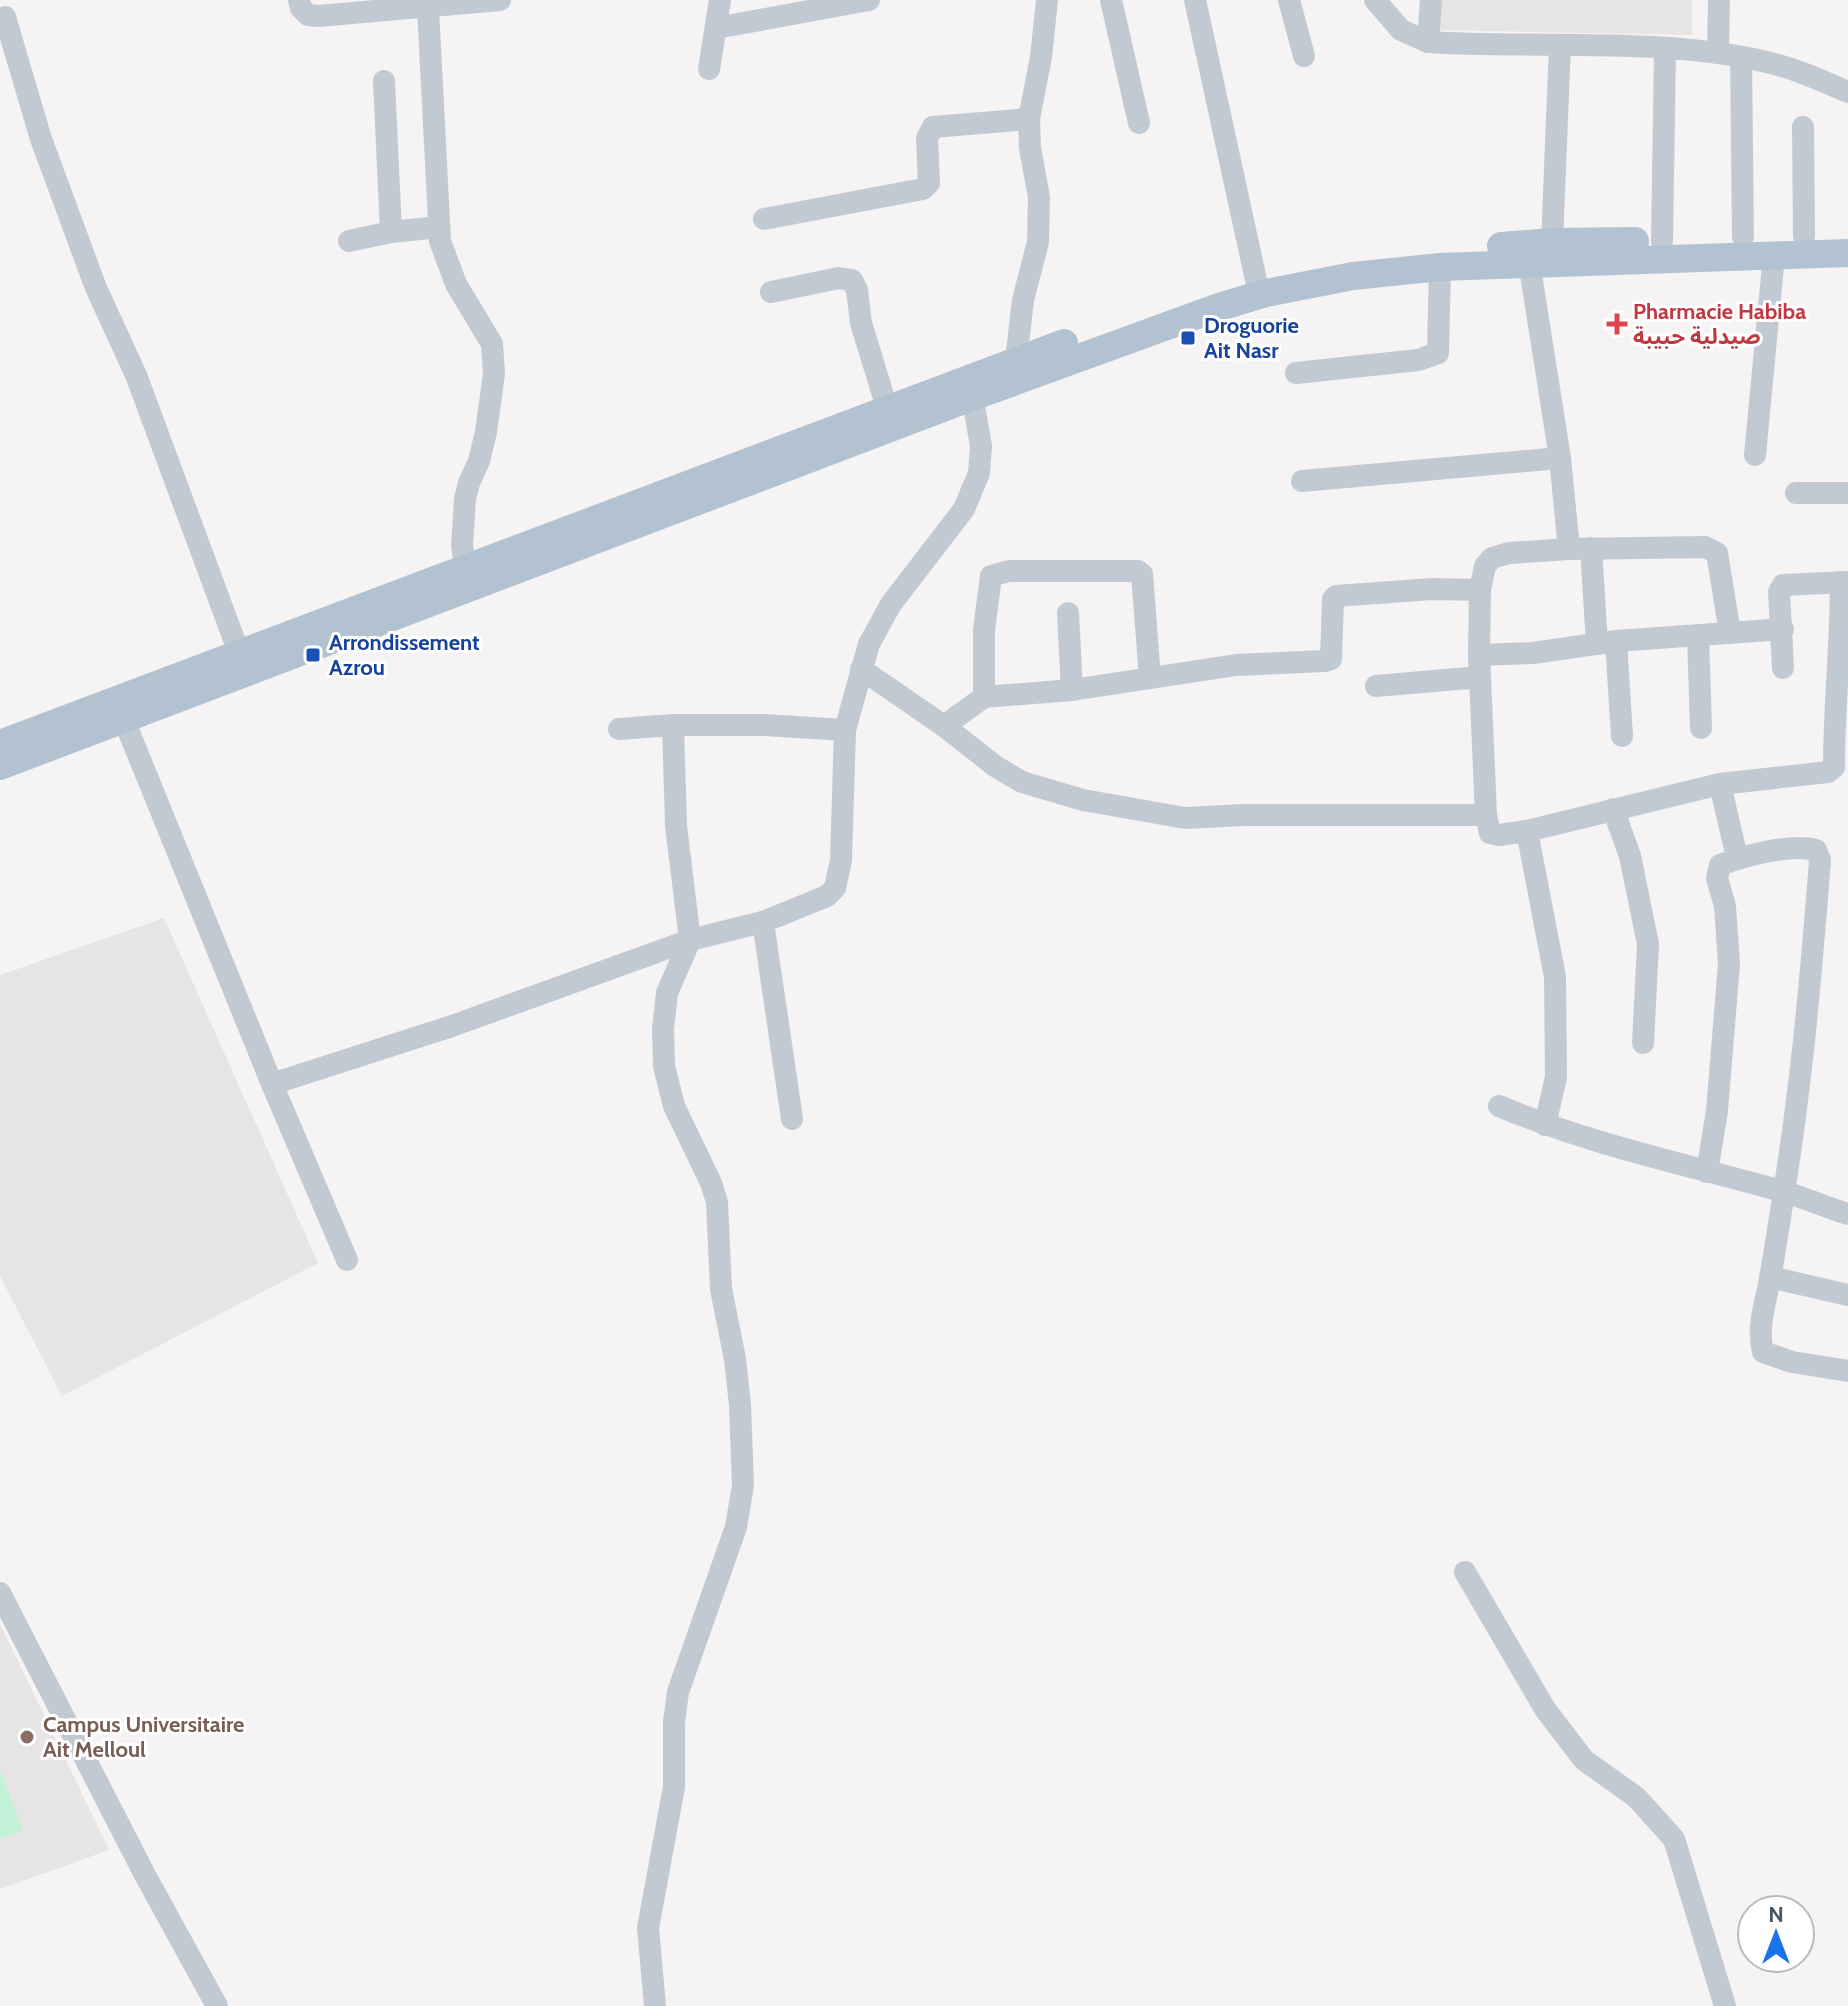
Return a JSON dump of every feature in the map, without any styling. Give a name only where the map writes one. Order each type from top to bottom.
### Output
[{"type":"main road","points":[[1017,370],[1266,293],[1353,276],[1440,267],[1536,250],[1743,237],[1848,236]]},
{"type":"main road","points":[[0,744],[242,662],[1017,370],[1165,308],[1256,280],[1379,256],[1453,249],[1774,255],[1848,253]]},
{"type":"main road","points":[[467,578],[887,408],[971,387]]},
{"type":"main road","points":[[0,766],[124,720],[242,662]]},
{"type":"street","points":[[299,0],[301,8],[308,15],[500,0]]},
{"type":"street","points":[[709,69],[720,0]]},
{"type":"street","points":[[716,28],[869,0]]},
{"type":"street","points":[[1017,370],[1023,300],[1038,242],[1039,197],[1030,148],[1029,119],[1041,57],[1047,0]]},
{"type":"street","points":[[1111,0],[1139,123]]},
{"type":"street","points":[[1195,0],[1256,280]]},
{"type":"street","points":[[1289,0],[1304,56]]},
{"type":"street","points":[[1375,0],[1401,30],[1428,42],[1718,53],[1764,61],[1848,92]]},
{"type":"street","points":[[1428,42],[1431,0]]},
{"type":"street","points":[[1718,53],[1719,0]]},
{"type":"street","points":[[428,8],[440,241],[456,284],[492,344],[492,405],[479,461],[465,499],[462,546],[467,578]]},
{"type":"street","points":[[5,17],[41,139],[96,288],[136,375],[242,662]]},
{"type":"street","points":[[1560,45],[1536,250],[1560,458],[1580,549],[1607,642],[1622,736]]},
{"type":"street","points":[[1662,241],[1665,49]]},
{"type":"street","points":[[1741,57],[1743,237]]},
{"type":"street","points":[[384,81],[391,232]]},
{"type":"street","points":[[764,219],[923,189],[929,183],[927,138],[933,127],[1029,119]]},
{"type":"street","points":[[1803,127],[1804,236]]},
{"type":"street","points":[[349,241],[391,232],[439,227]]},
{"type":"street","points":[[1755,455],[1774,255]]},
{"type":"street","points":[[1296,373],[1418,360],[1438,353],[1440,267]]},
{"type":"street","points":[[771,292],[839,278],[852,280],[857,290],[861,323],[887,408]]},
{"type":"street","points":[[272,1084],[452,1026],[690,940],[763,922],[827,896],[835,888],[841,860],[845,730],[869,644],[891,604],[964,509],[979,473],[981,446],[971,387]]},
{"type":"street","points":[[1302,481],[1560,458]]},
{"type":"street","points":[[1796,493],[1848,493]]},
{"type":"street","points":[[1730,633],[1717,553],[1705,547],[1580,549],[1509,553],[1492,558],[1485,566],[1480,590],[1486,815],[1490,833],[1499,835],[1527,831],[1720,784],[1828,772],[1834,767],[1833,719],[1845,582],[1783,585],[1779,592],[1783,668]]},
{"type":"street","points":[[984,697],[984,630],[991,576],[1009,571],[1138,571],[1142,574],[1150,678]]},
{"type":"street","points":[[944,726],[984,697],[1072,690],[1236,665],[1331,659],[1333,599],[1336,596],[1432,589],[1480,590]]},
{"type":"street","points":[[1068,613],[1072,690]]},
{"type":"street","points":[[1376,686],[1533,653],[1607,642],[1783,629]]},
{"type":"street","points":[[1698,636],[1701,728]]},
{"type":"street","points":[[861,669],[944,726],[995,766],[1022,782],[1083,800],[1185,818],[1244,815],[1486,815]]},
{"type":"street","points":[[124,720],[347,1260]]},
{"type":"street","points":[[619,729],[673,725],[764,725],[845,730]]},
{"type":"street","points":[[655,2006],[648,1928],[674,1787],[674,1722],[678,1692],[736,1527],[743,1485],[740,1405],[735,1359],[721,1289],[717,1202],[674,1106],[664,1066],[663,1029],[667,993],[690,940],[676,826],[673,725]]},
{"type":"street","points":[[1720,784],[1737,858]]},
{"type":"street","points":[[1613,809],[1630,856],[1648,944],[1643,1043]]},
{"type":"street","points":[[1527,831],[1555,977],[1556,1077],[1545,1125]]},
{"type":"street","points":[[1707,1172],[1717,1111],[1729,964],[1725,906],[1717,872],[1720,865],[1737,858],[1805,847],[1816,850],[1820,860],[1798,1092],[1760,1342],[1763,1352],[1792,1362],[1848,1371]]},
{"type":"street","points":[[763,922],[792,1119]]},
{"type":"street","points":[[1499,1106],[1545,1125],[1783,1191],[1848,1214]]},
{"type":"street","points":[[1770,1277],[1848,1295]]},
{"type":"street","points":[[1465,1572],[1545,1709],[1584,1760],[1636,1797],[1674,1839],[1725,2006]]},
{"type":"street","points":[[0,1593],[145,1875],[217,2006]]},
{"type":"shaded area","points":[[1435,0],[1692,0],[1692,35],[1435,30]]},
{"type":"shaded area","points":[[164,918],[318,1263],[62,1396],[0,1276],[0,975]]},
{"type":"shaded area","name":"Campus Universitaire Ait Melloul","points":[[0,1624],[109,1850],[0,1889]]},
{"type":"green space","points":[[0,1770],[23,1830],[0,1839]]},
{"type":"place","name":"Pharmacie Habiba صيدلية حبيبة","points":[[1617,324]]},
{"type":"place","name":"Droguorie Ait Nasr","points":[[1188,338]]},
{"type":"place","name":"Arrondissement Azrou","points":[[313,655]]},
{"type":"place","name":"Campus Universitaire Ait Melloul","points":[[27,1737]]}]
